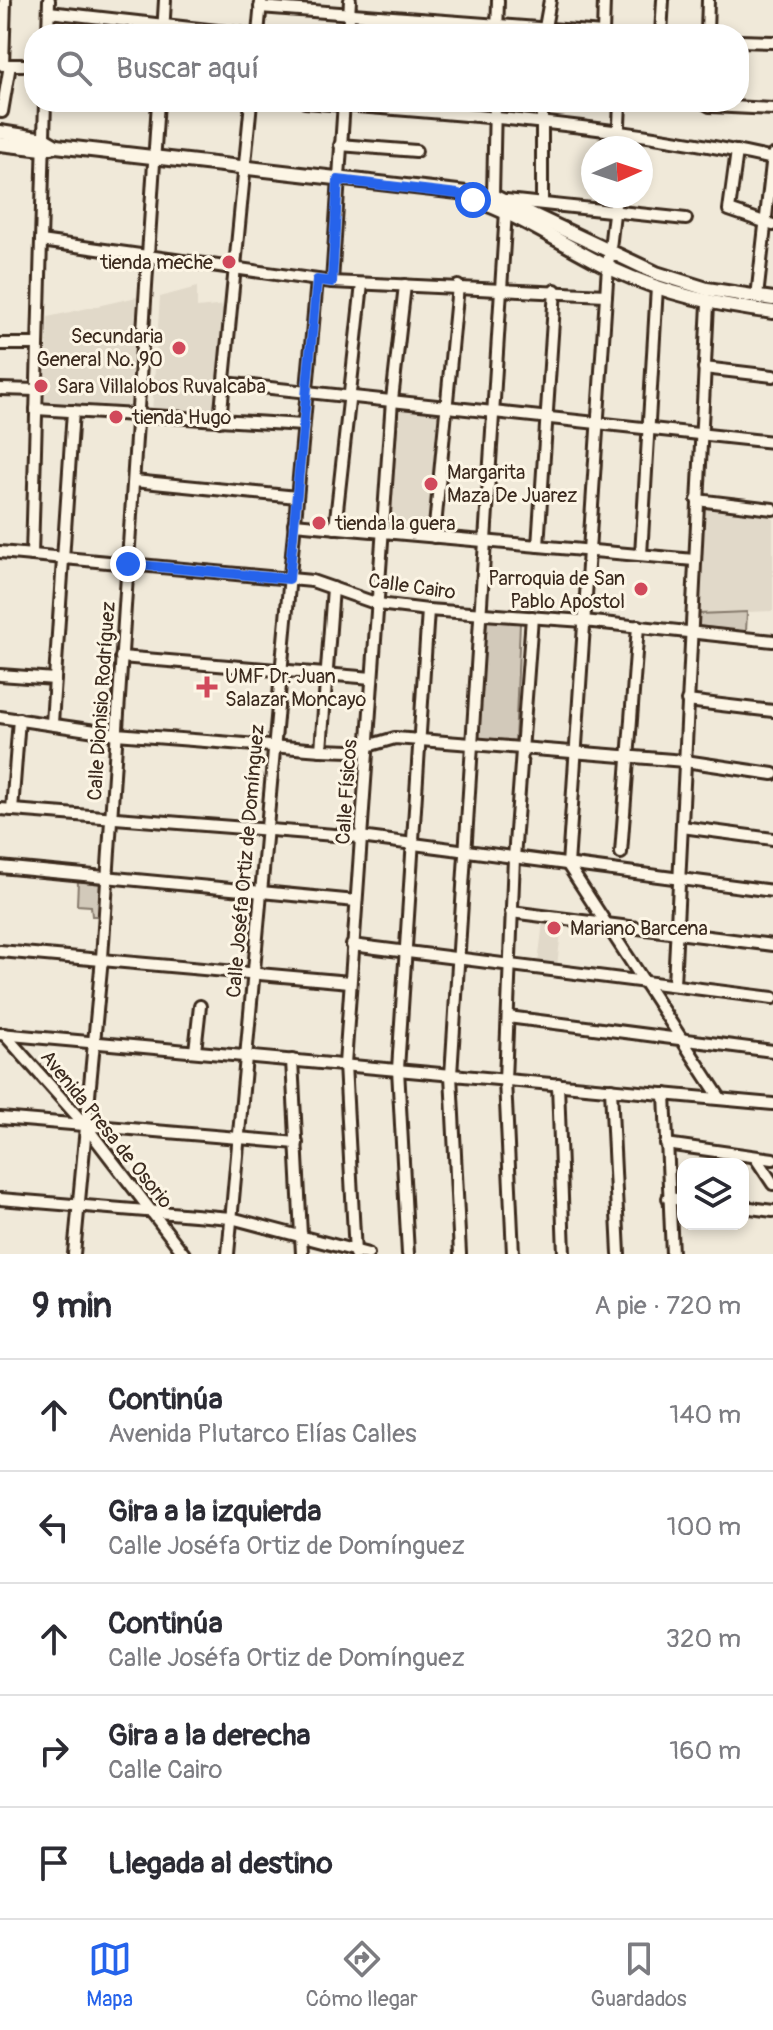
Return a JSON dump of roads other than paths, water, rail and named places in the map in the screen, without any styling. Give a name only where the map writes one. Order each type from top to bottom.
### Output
[{"type":"main road","points":[[0,132],[48,144],[458,194],[502,203],[537,214],[657,287],[708,304],[773,312]]},
{"type":"main road","points":[[0,144],[48,144]]},
{"type":"main road","points":[[458,194],[502,203]]},
{"type":"main road","points":[[609,260],[707,289],[773,299]]},
{"type":"street","points":[[2,112],[5,0]]},
{"type":"street","points":[[48,24],[49,0]]},
{"type":"street","points":[[163,24],[165,0]]},
{"type":"street","points":[[348,24],[350,0]]},
{"type":"street","points":[[497,24],[498,0]]},
{"type":"street","points":[[547,24],[550,0]]},
{"type":"street","points":[[603,24],[604,0]]},
{"type":"street","points":[[662,24],[663,0]]},
{"type":"street","points":[[707,24],[708,0]]},
{"type":"street","points":[[259,24],[260,3],[453,24]]},
{"type":"street","points":[[49,12],[125,24]]},
{"type":"street","points":[[749,41],[773,42]]},
{"type":"street","points":[[749,107],[773,109]]},
{"type":"street","points":[[32,555],[41,241],[48,144],[46,112]]},
{"type":"street","name":"Calle Dionisio Rodríguez","points":[[74,1254],[102,958],[157,112]]},
{"type":"street","points":[[220,421],[250,112]]},
{"type":"street","points":[[332,282],[343,112]]},
{"type":"street","points":[[436,112],[541,121],[773,158],[769,224],[757,297]]},
{"type":"street","points":[[460,1254],[451,1075],[501,288],[502,203],[494,112]]},
{"type":"street","points":[[541,112],[537,214],[616,211],[686,219]]},
{"type":"street","points":[[619,136],[620,112]]},
{"type":"street","points":[[340,145],[416,151]]},
{"type":"street","points":[[737,151],[729,210],[769,224]]},
{"type":"street","points":[[616,211],[606,295],[568,865],[720,1098]]},
{"type":"street","points":[[41,241],[332,282],[555,290],[606,295]]},
{"type":"street","name":"Calle Joséfa Ortiz de Domínguez","points":[[228,1254],[317,280]]},
{"type":"street","points":[[335,528],[362,284]]},
{"type":"street","name":"Calle Físicos","points":[[354,1252],[345,1064],[392,400],[405,285]]},
{"type":"street","points":[[434,537],[458,286]]},
{"type":"street","points":[[641,555],[657,287]]},
{"type":"street","points":[[538,546],[544,416],[555,290]]},
{"type":"street","points":[[674,984],[708,304]]},
{"type":"street","points":[[0,344],[38,344]]},
{"type":"street","points":[[704,368],[773,376]]},
{"type":"street","points":[[224,383],[493,409],[773,442]]},
{"type":"street","points":[[0,389],[37,390]]},
{"type":"street","points":[[36,409],[303,425]]},
{"type":"street","points":[[52,723],[73,411]]},
{"type":"street","points":[[134,481],[297,497]]},
{"type":"street","points":[[697,500],[773,509]]},
{"type":"street","points":[[294,524],[694,560]]},
{"type":"street","name":"Calle Cairo","points":[[0,552],[289,579],[333,588],[378,604],[428,610],[584,621],[773,641]]},
{"type":"street","points":[[321,750],[333,588]]},
{"type":"street","points":[[408,1254],[398,1069],[428,610]]},
{"type":"street","points":[[513,1254],[505,1080],[514,858],[532,617]]},
{"type":"street","points":[[621,853],[638,626]]},
{"type":"street","points":[[121,657],[372,678]]},
{"type":"street","points":[[0,675],[55,679]]},
{"type":"street","points":[[687,701],[773,711]]},
{"type":"street","points":[[0,717],[116,734],[321,750],[350,751],[389,738],[685,761],[773,774]]},
{"type":"street","points":[[12,810],[19,719]]},
{"type":"street","points":[[0,809],[360,837],[773,891]]},
{"type":"street","points":[[682,827],[773,839]]},
{"type":"street","points":[[0,867],[356,901]]},
{"type":"street","points":[[511,912],[773,945]]},
{"type":"street","points":[[352,945],[773,998]]},
{"type":"street","points":[[0,951],[350,982]]},
{"type":"street","points":[[195,1051],[200,1006]]},
{"type":"street","points":[[508,1017],[773,1051]]},
{"type":"street","points":[[1,1032],[773,1104]]},
{"type":"street","name":"Avenida Presa de Osorio","points":[[1,1032],[85,1125],[184,1254]]},
{"type":"street","points":[[292,1060],[302,1254]]},
{"type":"street","points":[[558,1084],[564,1254]]},
{"type":"street","points":[[611,1089],[619,1254]]},
{"type":"street","points":[[665,1094],[672,1254]]},
{"type":"street","points":[[0,1118],[297,1143]]},
{"type":"street","points":[[666,1144],[773,1159]]},
{"type":"street","points":[[755,1157],[773,1184]]},
{"type":"street","points":[[668,1198],[677,1199]]},
{"type":"street","points":[[0,1199],[231,1218],[368,1254]]},
{"type":"street","points":[[749,1208],[773,1211]]},
{"type":"place","name":"tienda meche","points":[[229,262]]},
{"type":"place","name":"Secundaria General No. 90","points":[[179,348]]},
{"type":"place","name":"Sara Villalobos Ruvalcaba","points":[[41,386]]},
{"type":"place","name":"tienda Hugo","points":[[116,417]]},
{"type":"place","name":"Margarita Maza De Juarez","points":[[431,484]]},
{"type":"place","name":"tienda la guera","points":[[319,523]]},
{"type":"place","name":"Parroquia de San Pablo Apostol","points":[[641,589]]},
{"type":"place","name":"UMF Dr. Juan Salazar Moncayo","points":[[207,687]]},
{"type":"place","name":"Mariano Barcena","points":[[554,928]]}]
